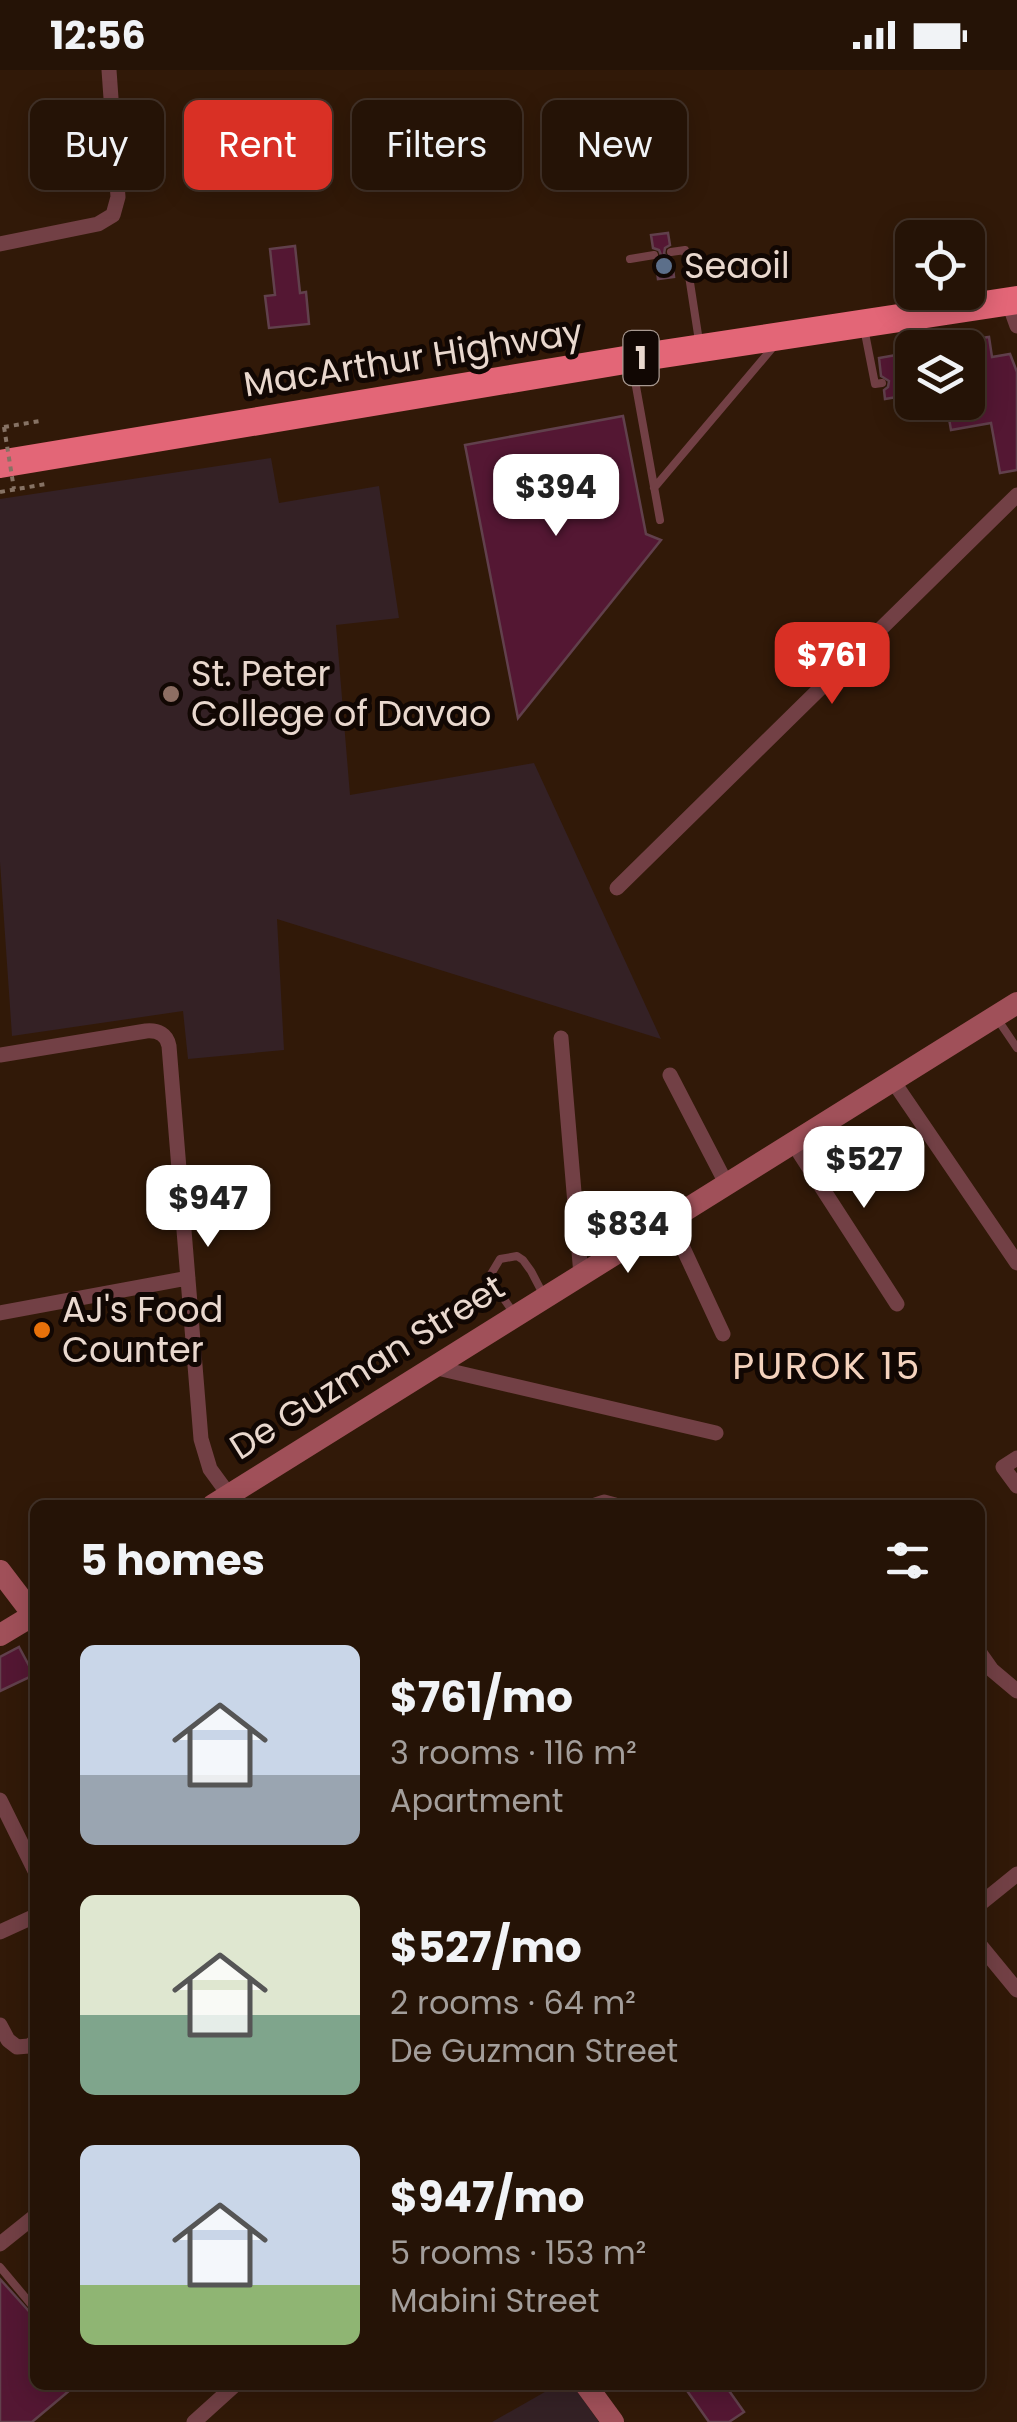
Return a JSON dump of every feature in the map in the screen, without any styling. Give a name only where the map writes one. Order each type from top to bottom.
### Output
[{"type":"highway","name":"MacArthur Highway","points":[[0,464],[864,322],[1014,309]]},
{"type":"street","points":[[0,244],[98,224],[113,215],[118,197],[109,70]]},
{"type":"street","points":[[617,888],[1017,495]]},
{"type":"street","name":"De Guzman Street","points":[[221,1500],[1017,1003]]},
{"type":"street","points":[[0,1054],[146,1031],[162,1034],[169,1046],[201,1439],[221,1500]]},
{"type":"street","points":[[561,1038],[580,1275]]},
{"type":"street","points":[[670,1075],[727,1184]]},
{"type":"street","points":[[894,1081],[1017,1263]]},
{"type":"street","points":[[793,1143],[897,1304]]},
{"type":"street","points":[[670,1220],[723,1334]]},
{"type":"street","points":[[0,1313],[188,1278]]},
{"type":"street","points":[[433,1368],[716,1433]]},
{"type":"street","points":[[1010,1462],[1017,1486]]},
{"type":"street","points":[[0,1572],[30,1610]]},
{"type":"street","points":[[0,1634],[30,1617]]},
{"type":"street","points":[[985,1660],[1017,1690]]},
{"type":"street","points":[[0,1800],[30,1861]]},
{"type":"street","points":[[985,1900],[1017,1874]]},
{"type":"street","points":[[0,1932],[30,1918]]},
{"type":"street","points":[[985,1951],[1017,1990]]},
{"type":"street","points":[[0,2025],[17,2047],[30,2045]]},
{"type":"street","points":[[0,2244],[30,2220]]},
{"type":"street","points":[[194,2422],[229,2390]]},
{"type":"street","points":[[590,2390],[614,2422]]},
{"type":"lane","points":[[671,252],[685,250],[700,348]]},
{"type":"lane","points":[[630,259],[654,255]]},
{"type":"lane","points":[[903,317],[905,330]]},
{"type":"lane","points":[[864,322],[874,384],[882,383]]},
{"type":"lane","points":[[654,488],[784,335]]},
{"type":"lane","points":[[631,360],[660,520]]},
{"type":"lane","points":[[996,1016],[1017,1048]]},
{"type":"lane","points":[[515,1316],[491,1274],[500,1259],[517,1256],[524,1260],[545,1298]]},
{"type":"lane","points":[[0,2267],[30,2303]]},
{"type":"path","points":[[14,490],[4,427],[40,422]]},
{"type":"path","points":[[0,492],[46,484]]},
{"type":"shaded area","name":"St. Peter College of Davao","points":[[271,458],[279,503],[379,486],[399,618],[336,625],[350,795],[534,763],[661,1039],[277,919],[284,1050],[188,1059],[183,1011],[12,1036],[0,862],[0,499]]},
{"type":"shaded area","points":[[548,2390],[577,2390],[599,2422],[492,2422]]},
{"type":"building","name":"Seaoil","points":[[668,233],[670,245],[664,254],[672,259],[674,277],[658,279],[656,262],[661,255],[653,248],[651,235]]},
{"type":"building","points":[[295,246],[300,293],[306,292],[309,324],[269,328],[265,296],[275,295],[270,249]]},
{"type":"building","points":[[989,337],[992,357],[1010,354],[1017,372],[1017,470],[1000,473],[991,423],[951,430],[949,420],[985,420],[985,338]]},
{"type":"building","points":[[895,355],[895,397],[885,399],[889,381],[881,376],[879,358]]},
{"type":"building","points":[[623,416],[646,534],[661,540],[518,718],[465,445]]},
{"type":"building","points":[[19,1647],[30,1668],[30,1677],[0,1691],[0,1657]]},
{"type":"building","points":[[0,2279],[30,2312],[30,2390],[70,2390],[32,2422],[0,2422]]},
{"type":"building","points":[[687,2390],[729,2390],[744,2412],[729,2422],[709,2422]]},
{"type":"place","name":"Seaoil","points":[[664,266]]},
{"type":"place","name":"St. Peter College of Davao","points":[[171,694]]},
{"type":"place","name":"AJ's Food Counter","points":[[42,1330]]},
{"type":"district","name":"PUROK 15","points":[[827,1366]]}]
